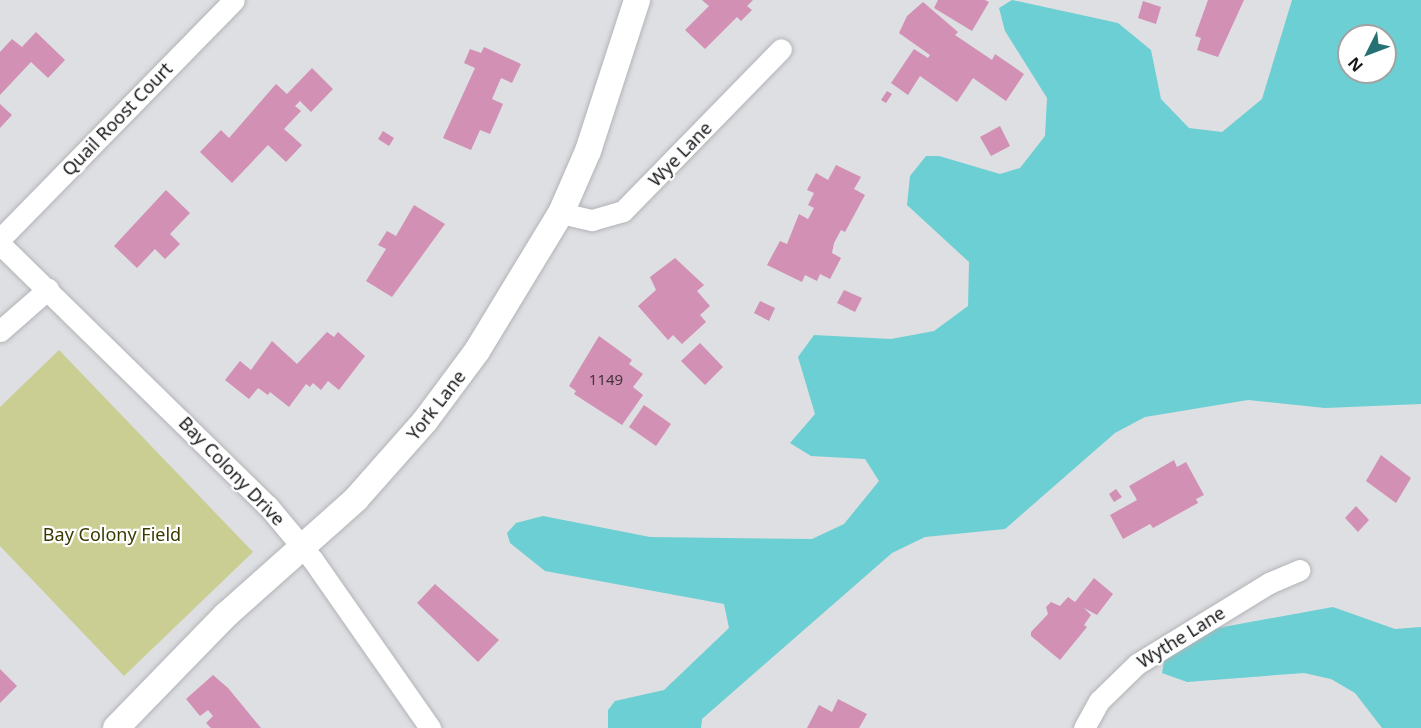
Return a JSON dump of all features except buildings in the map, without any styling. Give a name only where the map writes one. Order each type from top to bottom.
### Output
[{"type":"street","name":"Quail Roost Court","points":[[0,239],[234,0]]},
{"type":"street","name":"York Lane","points":[[116,728],[226,615],[356,499],[425,421],[509,302],[561,213],[588,151],[637,0]]},
{"type":"street","name":"Wye Lane","points":[[561,213],[592,220],[623,211],[781,49]]},
{"type":"street","name":"Bay Colony Drive","points":[[0,244],[268,506],[303,547],[430,728]]},
{"type":"street","points":[[0,331],[48,289]]},
{"type":"street","name":"Wythe Lane","points":[[1084,728],[1104,694],[1137,664],[1269,583],[1299,570]]},
{"type":"green space","name":"Bay Colony Field","points":[[59,350],[253,552],[124,676],[0,546],[0,407]]},
{"type":"water","points":[[1012,0],[1118,23],[1151,50],[1161,99],[1189,128],[1222,132],[1262,99],[1292,0],[1421,0],[1421,404],[1325,408],[1248,400],[1145,417],[1115,433],[1005,529],[925,537],[892,553],[702,719],[701,728],[608,728],[608,710],[615,701],[664,690],[729,628],[724,604],[545,571],[510,543],[507,533],[516,523],[543,516],[650,537],[812,539],[844,524],[879,481],[865,459],[811,456],[790,443],[815,414],[798,357],[814,335],[891,339],[934,331],[968,306],[969,262],[907,205],[910,176],[926,156],[939,156],[1000,174],[1020,168],[1045,136],[1047,98],[1005,31],[999,8]]},
{"type":"water","points":[[1333,607],[1395,629],[1421,627],[1421,728],[1382,728],[1355,693],[1331,679],[1304,673],[1187,682],[1162,673],[1165,656],[1201,631]]}]
